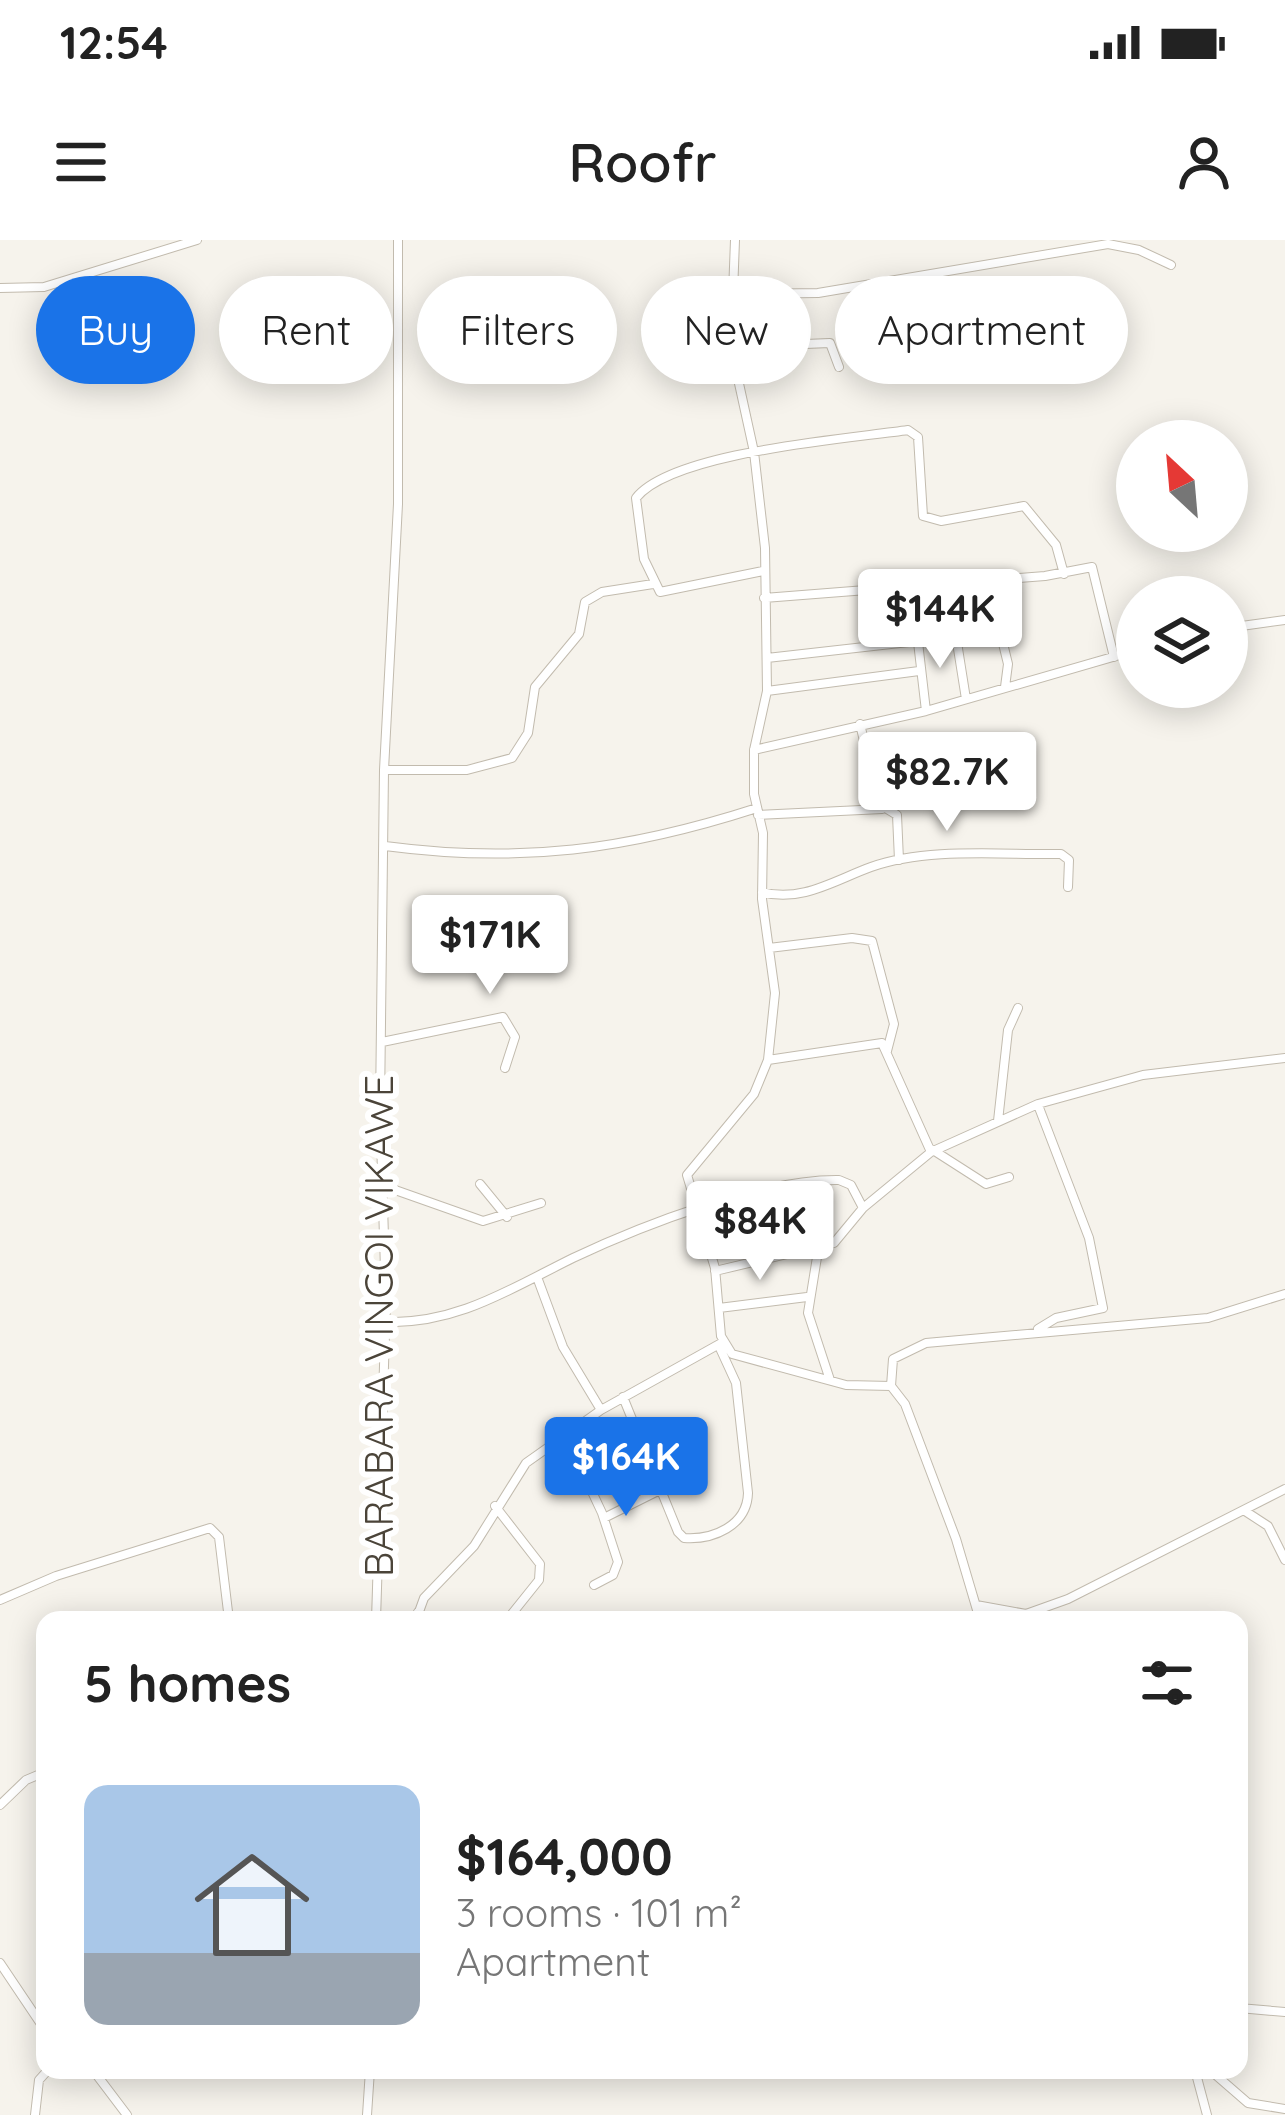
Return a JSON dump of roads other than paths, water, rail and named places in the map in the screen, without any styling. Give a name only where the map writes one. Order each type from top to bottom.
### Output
[{"type":"street","points":[[0,287],[44,287],[197,240]]},
{"type":"street","name":"BARABARA VINGOI VIKAWE","points":[[376,1611],[383,1322],[384,770],[399,483],[398,240]]},
{"type":"street","points":[[734,276],[735,240]]},
{"type":"street","points":[[811,293],[1108,244],[1139,250],[1172,265]]},
{"type":"street","points":[[811,344],[830,343],[835,357]]},
{"type":"street","points":[[623,1397],[684,1538],[720,1532],[748,1507],[736,1383],[721,1344],[716,1271],[687,1175],[737,1119],[768,1060],[775,993],[762,892],[765,850],[757,811],[754,750],[767,692],[763,520],[739,384]]},
{"type":"street","points":[[763,571],[659,592],[644,560],[636,498],[660,479],[754,452],[913,431],[918,437],[923,516],[941,521],[1024,506],[1056,544],[1064,574]]},
{"type":"street","points":[[754,750],[926,711],[1114,657],[1095,568],[764,598]]},
{"type":"street","points":[[986,578],[1008,664],[1005,687]]},
{"type":"street","points":[[384,770],[467,770],[512,758],[528,734],[535,687],[579,634],[585,602],[602,592],[653,584]]},
{"type":"street","points":[[767,658],[956,636],[995,617]]},
{"type":"street","points":[[1248,625],[1285,620]]},
{"type":"street","points":[[956,636],[967,699]]},
{"type":"street","points":[[917,643],[926,711]]},
{"type":"street","points":[[767,692],[919,671]]},
{"type":"street","points":[[860,724],[882,809]]},
{"type":"street","points":[[385,846],[542,856],[658,837],[757,811],[882,809],[897,815],[898,860]]},
{"type":"street","points":[[762,892],[796,894],[898,860],[1060,854],[1069,860],[1069,887]]},
{"type":"street","points":[[769,948],[852,938],[872,941],[894,1024],[887,1051]]},
{"type":"street","points":[[998,1121],[1008,1030],[1018,1008]]},
{"type":"street","points":[[382,1042],[503,1017],[514,1037],[505,1068]]},
{"type":"street","points":[[768,1060],[882,1043],[932,1151],[986,1184],[1009,1178]]},
{"type":"street","points":[[716,1271],[817,1250],[840,1238],[863,1208],[932,1151],[1038,1104],[1143,1075],[1285,1058]]},
{"type":"street","points":[[1037,1330],[1056,1318],[1103,1309],[1089,1238],[1038,1104]]},
{"type":"street","points":[[383,1322],[413,1323],[464,1313],[537,1276],[697,1209],[839,1180],[855,1189],[863,1208]]},
{"type":"street","points":[[480,1184],[507,1217]]},
{"type":"street","points":[[381,1185],[455,1215],[493,1222],[541,1203]]},
{"type":"street","points":[[797,1187],[817,1250],[807,1297],[809,1325],[830,1380]]},
{"type":"street","points":[[776,1191],[794,1225]]},
{"type":"street","points":[[709,1240],[810,1221]]},
{"type":"street","points":[[537,1276],[563,1347],[601,1410]]},
{"type":"street","points":[[978,1611],[910,1415],[891,1386],[893,1359],[916,1346],[1037,1330],[1208,1318],[1285,1294]]},
{"type":"street","points":[[719,1308],[807,1297]]},
{"type":"street","points":[[721,1344],[742,1361],[830,1380],[891,1386]]},
{"type":"street","points":[[421,1611],[474,1546],[494,1506],[526,1463],[601,1410],[721,1344]]},
{"type":"street","points":[[565,1434],[604,1518],[618,1567],[594,1585]]},
{"type":"street","points":[[1034,1611],[1068,1599],[1285,1489]]},
{"type":"street","points":[[604,1518],[660,1490]]},
{"type":"street","points":[[494,1506],[540,1564],[535,1586],[514,1611]]},
{"type":"street","points":[[1244,1510],[1268,1526],[1285,1560]]},
{"type":"street","points":[[0,1600],[56,1576],[210,1528],[219,1538],[228,1611]]},
{"type":"street","points":[[976,1605],[1009,1611]]},
{"type":"street","points":[[0,1805],[36,1776]]},
{"type":"street","points":[[0,1963],[36,2017]]},
{"type":"street","points":[[1248,2009],[1285,2012]]},
{"type":"street","points":[[35,2115],[40,2079]]},
{"type":"street","points":[[100,2079],[128,2115]]},
{"type":"street","points":[[367,2115],[369,2079]]},
{"type":"street","points":[[1197,2079],[1207,2115]]},
{"type":"street","points":[[1220,2079],[1248,2103],[1285,2109]]}]
